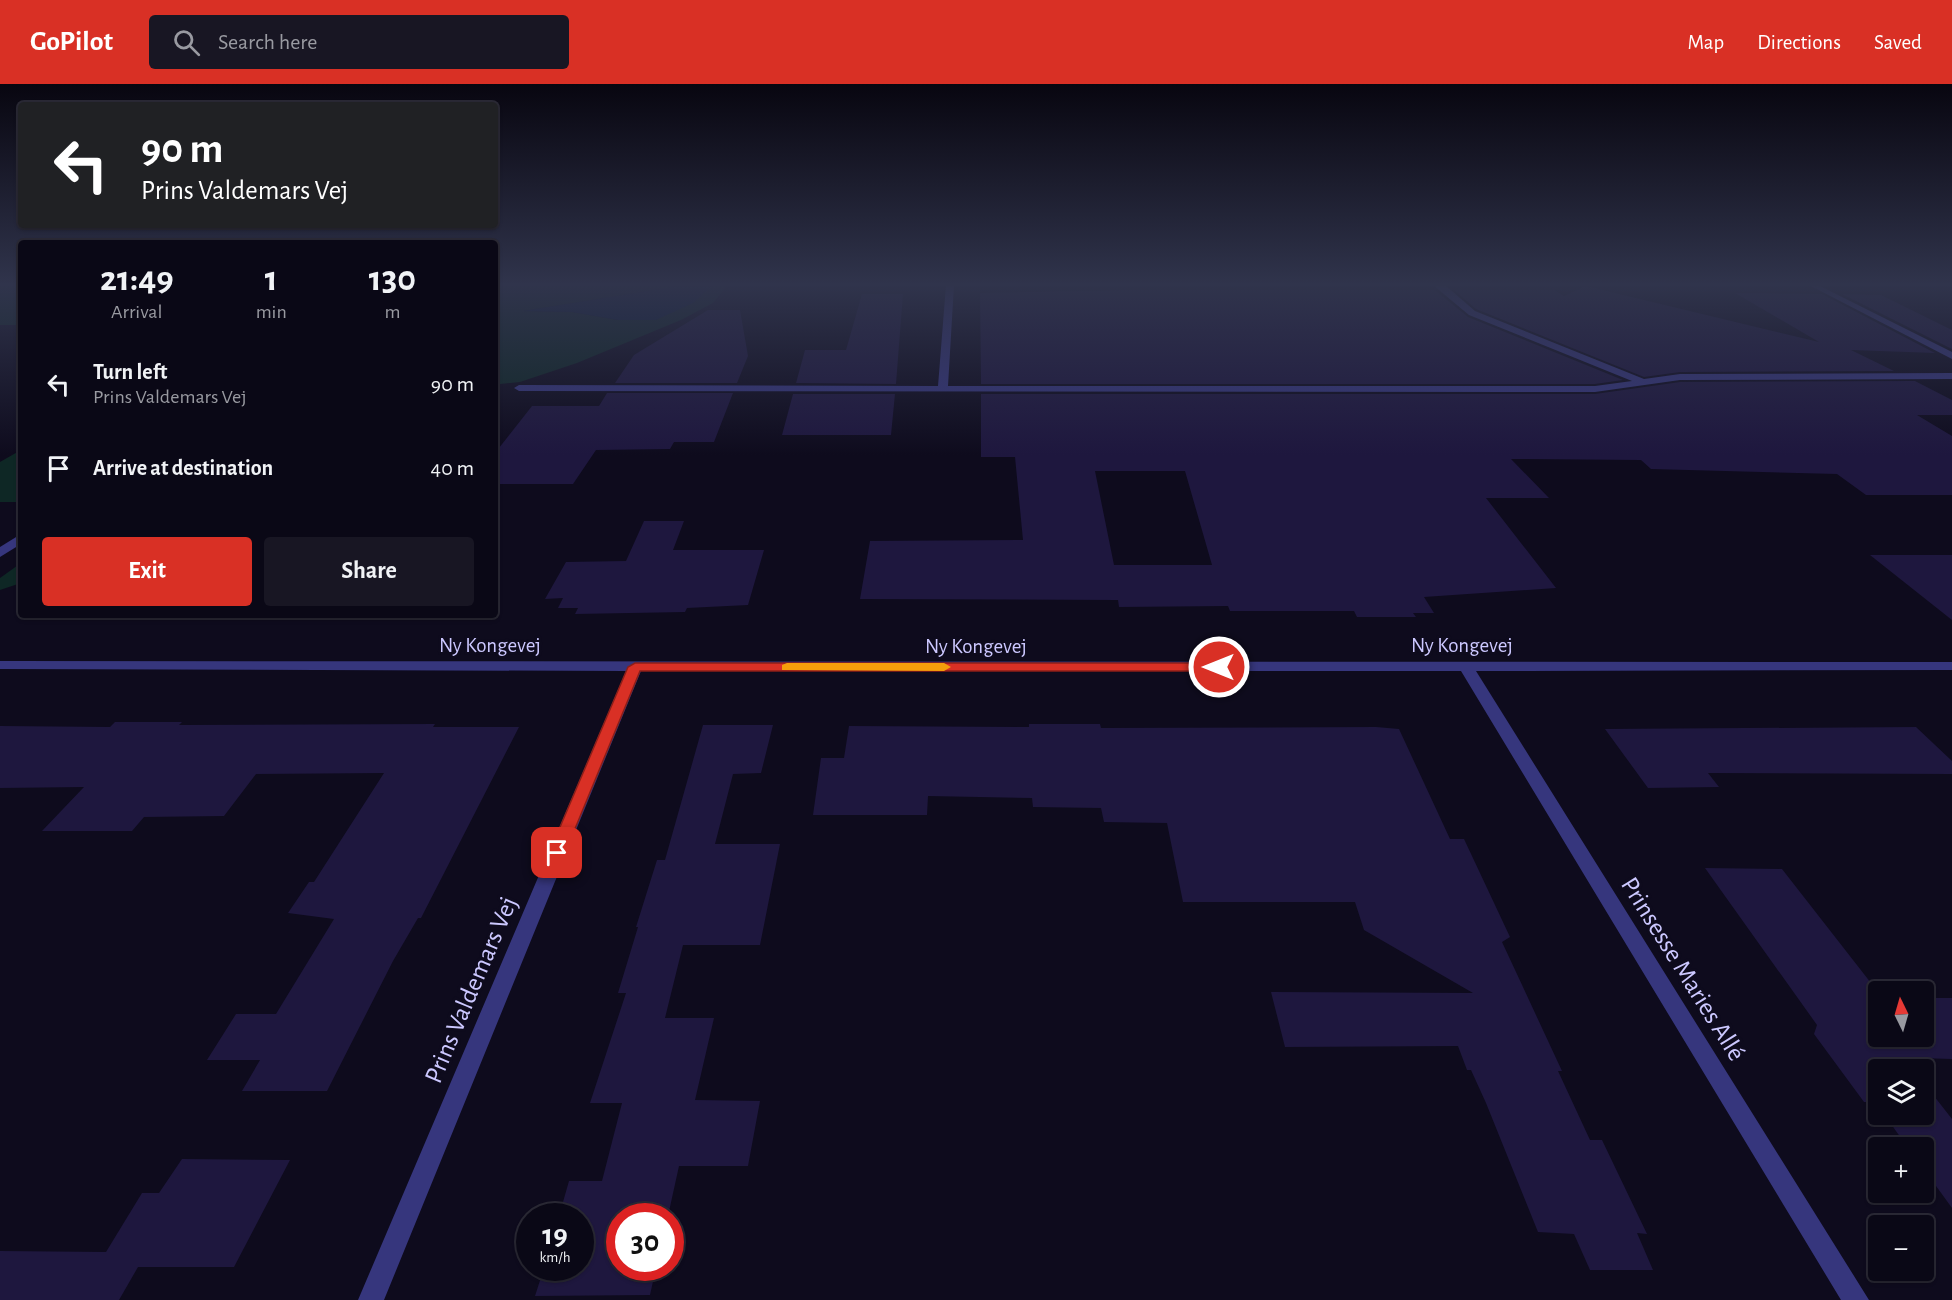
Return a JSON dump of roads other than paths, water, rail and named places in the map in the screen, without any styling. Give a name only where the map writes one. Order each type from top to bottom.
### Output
[{"type":"street","points":[[943,388],[946,342]]},
{"type":"street","points":[[1544,342],[1642,381]]},
{"type":"street","points":[[1924,342],[1952,356]]},
{"type":"street","points":[[519,388],[1594,388],[1680,377],[1952,376]]},
{"type":"street","points":[[0,553],[18,540]]},
{"type":"street","name":"Ny Kongevej","points":[[0,665],[1952,666]]},
{"type":"street","name":"Prinsesse Maries Allé","points":[[1465,665],[1856,1300]]},
{"type":"street","name":"Prins Valdemars Vej","points":[[371,1300],[635,667]]}]
